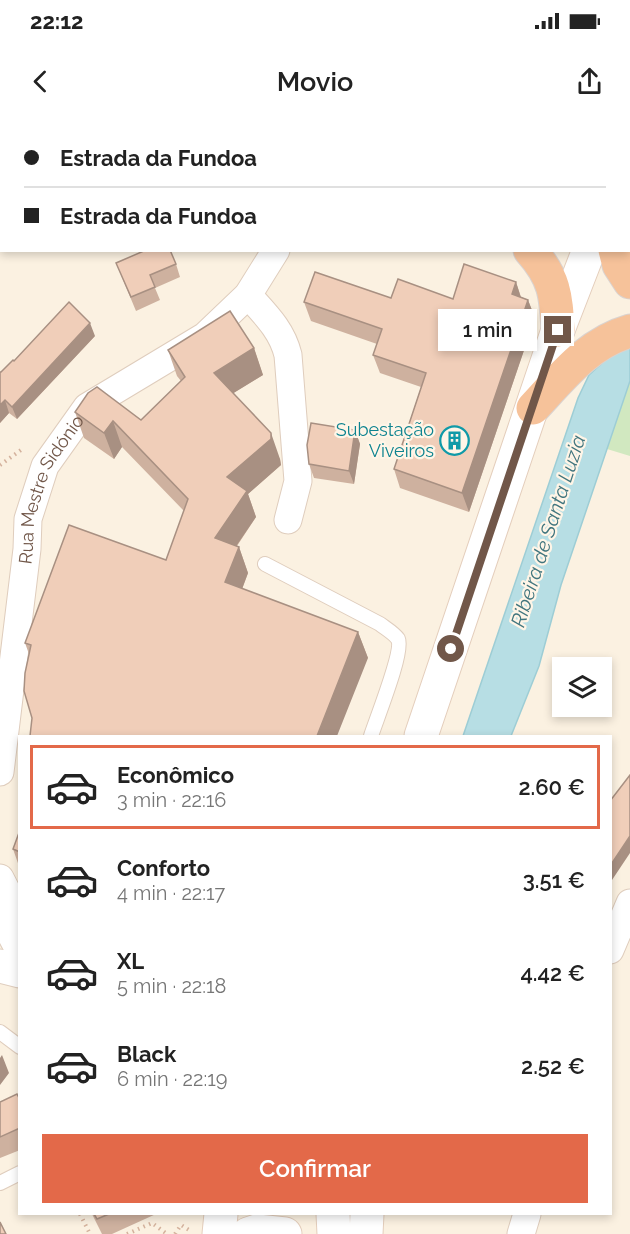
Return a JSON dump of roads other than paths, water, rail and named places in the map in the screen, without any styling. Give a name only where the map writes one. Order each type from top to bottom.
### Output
[{"type":"highway","points":[[532,252],[541,262],[551,280],[556,296],[558,330]]},
{"type":"highway","points":[[533,408],[569,369],[597,345],[617,334],[630,331]]},
{"type":"main road","points":[[421,735],[558,330],[588,252]]},
{"type":"main road","points":[[0,966],[18,970]]},
{"type":"main road","points":[[219,1234],[221,1215]]},
{"type":"main road","points":[[333,1215],[334,1234]]},
{"type":"main road","points":[[366,1234],[367,1215]]},
{"type":"street","name":"Rua Mestre Sidónio","points":[[0,772],[27,549],[28,519],[45,466],[87,407],[205,336],[249,295],[275,252]]},
{"type":"street","points":[[249,295],[277,327],[284,339],[288,355],[298,481],[288,520]]},
{"type":"street","points":[[0,878],[18,913]]},
{"type":"street","points":[[612,945],[630,903]]},
{"type":"street","points":[[0,906],[2,918],[18,948]]},
{"type":"street","points":[[521,1234],[527,1215]]},
{"type":"lane","points":[[265,564],[380,624],[397,637],[400,645],[395,666],[370,735]]},
{"type":"lane","points":[[0,1032],[18,1046]]},
{"type":"lane","points":[[0,1183],[18,1174]]},
{"type":"water","name":"Ribeira de Santa Luzia","points":[[630,347],[630,381],[561,585],[539,666],[511,735],[463,735],[578,398],[589,375],[612,354]]},
{"type":"place","name":"Subestação Viveiros","points":[[455,440]]}]
